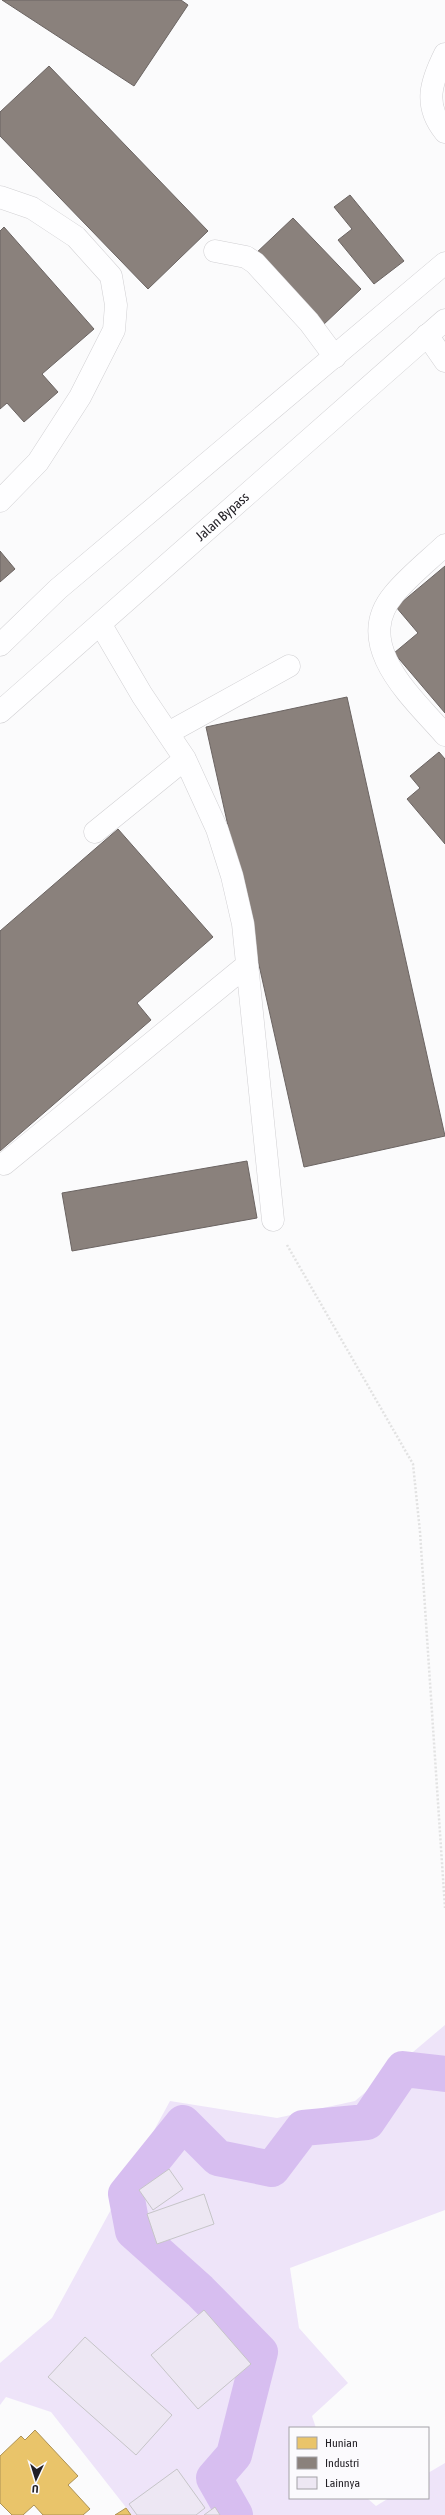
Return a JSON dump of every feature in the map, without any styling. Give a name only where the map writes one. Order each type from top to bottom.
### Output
[{"type":"main road","points":[[445,54],[435,74],[430,97],[439,124],[445,132]]},
{"type":"main road","points":[[0,197],[32,208],[76,237],[111,276],[116,305],[114,330],[80,397],[38,462],[0,501]]},
{"type":"main road","points":[[215,251],[246,258],[255,263],[309,322],[335,357]]},
{"type":"main road","points":[[0,645],[58,589],[445,263]]},
{"type":"main road","name":"Jalan Bypass","points":[[0,712],[101,625],[445,320]]},
{"type":"main road","points":[[427,335],[445,361]]},
{"type":"main road","points":[[445,545],[394,595],[381,617],[380,644],[390,670],[445,735]]},
{"type":"main road","points":[[101,625],[184,759],[217,829],[232,876],[243,924],[273,1220]]},
{"type":"main road","points":[[168,733],[289,666]]},
{"type":"main road","points":[[94,832],[184,759]]},
{"type":"main road","points":[[4,1164],[247,965]]},
{"type":"path","points":[[273,1220],[413,1464],[420,1532],[445,1908]]},
{"type":"shaded area","points":[[445,2025],[445,2210],[290,2268],[299,2328],[348,2383],[312,2416],[316,2427],[289,2427],[289,2499],[368,2499],[376,2506],[387,2499],[429,2499],[429,2472],[445,2463],[445,2515],[132,2515],[51,2412],[6,2397],[0,2405],[0,2363],[52,2318],[170,2101],[277,2118],[355,2101]]},
{"type":"building: Hunian","points":[[35,2430],[78,2476],[68,2485],[90,2509],[83,2515],[43,2515],[34,2505],[23,2515],[12,2515],[0,2503],[0,2456],[21,2436],[25,2440]]},
{"type":"building: Hunian","points":[[126,2508],[131,2515],[115,2515]]},
{"type":"building: Industri","points":[[2,0],[181,0],[188,5],[134,86]]},
{"type":"building: Industri","points":[[49,66],[208,231],[148,289],[0,136],[0,112]]},
{"type":"building: Industri","points":[[350,195],[404,261],[374,284],[338,240],[352,229],[334,207]]},
{"type":"building: Industri","points":[[293,218],[361,289],[322,326],[254,255]]},
{"type":"building: Industri","points":[[4,227],[94,329],[42,374],[58,392],[24,422],[7,403],[0,409],[0,231]]},
{"type":"building: Industri","points":[[0,551],[15,569],[0,582]]},
{"type":"building: Industri","points":[[445,566],[445,713],[394,653],[418,633],[396,607]]},
{"type":"building: Industri","points":[[347,697],[445,1136],[304,1167],[206,727]]},
{"type":"building: Industri","points":[[439,752],[445,759],[445,844],[407,799],[420,788],[410,776]]},
{"type":"building: Industri","points":[[118,829],[213,937],[137,1003],[151,1020],[0,1151],[0,931]]},
{"type":"building: Industri","points":[[247,1161],[257,1218],[72,1251],[62,1193]]},
{"type":"building: Lainnya","points":[[169,2169],[183,2189],[153,2210],[139,2190]]},
{"type":"building: Lainnya","points":[[204,2194],[214,2224],[157,2244],[147,2214]]},
{"type":"building: Lainnya","points":[[204,2310],[251,2364],[198,2409],[151,2355]]},
{"type":"building: Lainnya","points":[[85,2337],[172,2415],[136,2455],[48,2377]]},
{"type":"building: Lainnya","points":[[177,2469],[205,2508],[196,2515],[137,2515],[129,2504]]},
{"type":"building: Lainnya","points":[[215,2507],[220,2515],[204,2515]]},
{"type":"waterway","points":[[235,2515],[214,2478],[234,2455],[260,2352],[200,2291],[133,2231],[126,2194],[183,2123],[218,2158],[272,2169],[303,2128],[367,2122],[403,2069],[445,2074]]}]
